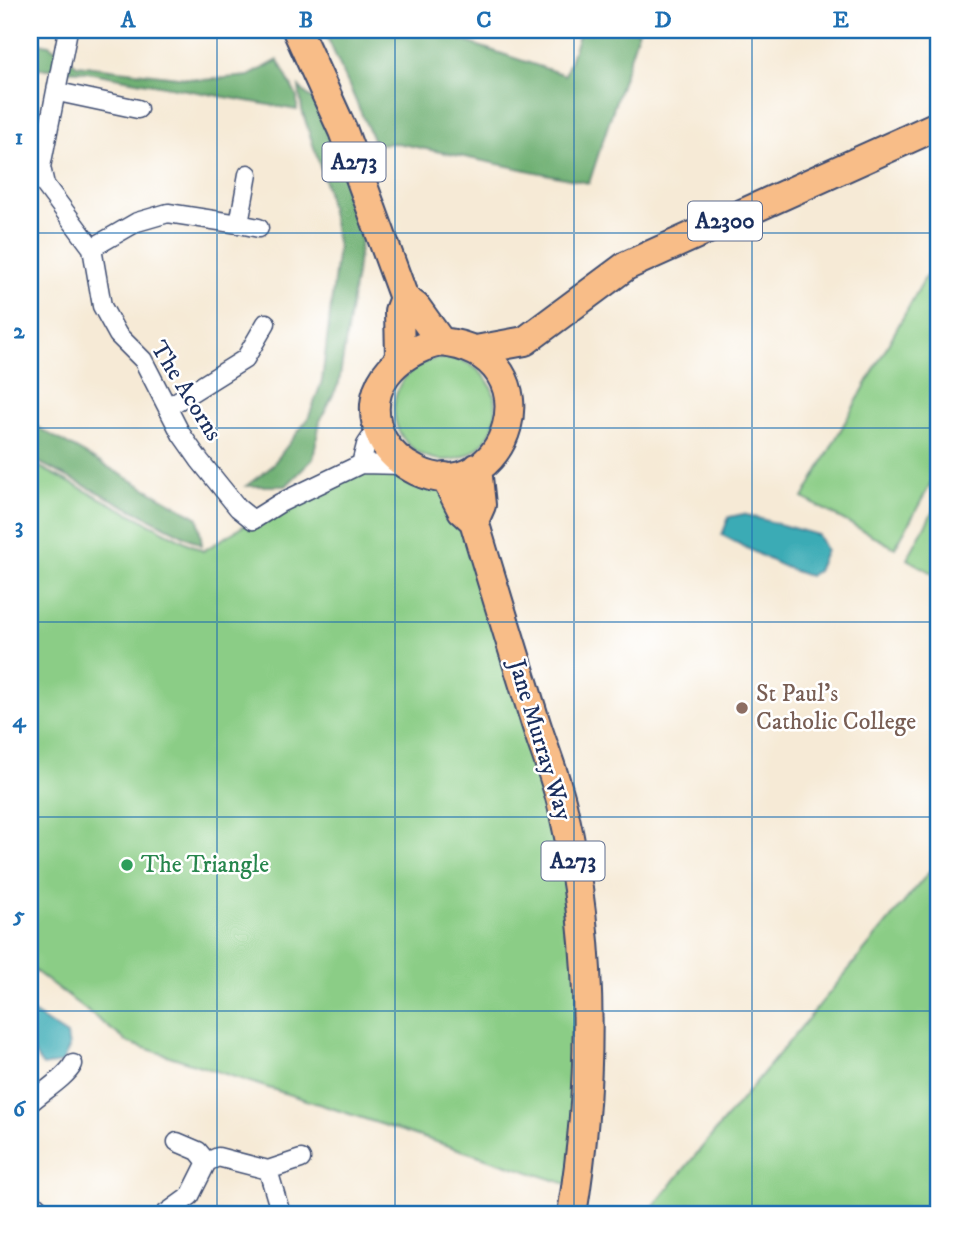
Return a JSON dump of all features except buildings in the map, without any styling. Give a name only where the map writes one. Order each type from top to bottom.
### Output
[{"type":"main road","name":"A273","points":[[297,30],[343,131],[404,298],[416,307],[441,342]]},
{"type":"main road","name":"A2300","points":[[476,350],[525,341],[626,266],[939,125]]},
{"type":"main road","name":"A273","points":[[400,357],[399,311],[404,298]]},
{"type":"main road","points":[[508,390],[525,341]]},
{"type":"main road","points":[[441,342],[476,350],[501,374],[508,390],[511,412],[504,438],[488,460],[478,467],[445,477],[424,474],[405,465],[389,450],[378,427],[376,408],[379,389],[387,372],[400,357],[420,346],[441,342]]},
{"type":"main road","name":"Jane Murray Way","points":[[474,522],[481,505],[478,467]]},
{"type":"main road","name":"Jane Murray Way","points":[[445,477],[462,510],[474,522],[563,808],[578,884],[589,1010],[586,1111],[572,1214]]},
{"type":"street","points":[[35,168],[58,92],[68,30]]},
{"type":"street","points":[[58,92],[138,109]]},
{"type":"street","name":"The Acorns","points":[[35,168],[92,248],[102,306],[118,335],[143,360],[180,434],[238,508],[253,520],[280,503],[361,464]]},
{"type":"street","points":[[239,224],[248,174]]},
{"type":"street","points":[[92,248],[137,222],[168,213],[259,228]]},
{"type":"street","points":[[168,407],[245,359],[266,323]]},
{"type":"street","points":[[378,427],[366,445],[361,464],[405,465]]},
{"type":"street","points":[[30,1103],[51,1083],[68,1074],[73,1064]]},
{"type":"street","points":[[177,1142],[198,1151],[207,1163]]},
{"type":"street","points":[[165,1214],[190,1196],[207,1163],[218,1157],[231,1158],[268,1170],[302,1159]]},
{"type":"street","points":[[268,1170],[281,1214]]},
{"type":"street","points":[[30,1200],[45,1214]]},
{"type":"green space","points":[[324,30],[431,30],[565,75],[581,30],[639,30],[589,183],[397,143],[375,144]]},
{"type":"green space","points":[[30,41],[49,45],[77,65],[203,80],[249,76],[278,60],[297,97],[297,110],[81,71],[30,68]]},
{"type":"green space","points":[[299,87],[328,114],[351,182],[362,235],[339,383],[320,421],[313,459],[286,486],[246,486],[270,468],[308,419],[322,381],[338,247],[325,182],[302,110]]},
{"type":"green space","points":[[926,276],[939,284],[939,469],[895,548],[803,498]]},
{"type":"green space","points":[[445,358],[464,362],[481,373],[492,390],[496,409],[492,428],[481,445],[464,456],[445,460],[426,456],[409,445],[398,428],[394,409],[398,390],[409,373],[426,362]]},
{"type":"green space","points":[[30,423],[198,518],[202,545],[30,458]]},
{"type":"green space","points":[[30,462],[203,551],[253,520],[361,464],[445,477],[563,808],[589,1010],[576,1187],[129,1043],[30,967]]},
{"type":"green space","points":[[939,500],[939,577],[907,559]]},
{"type":"green space","points":[[939,860],[939,1214],[647,1214]]},
{"type":"water","points":[[743,514],[818,535],[826,550],[817,571],[809,576],[798,572],[722,535],[729,517]]},
{"type":"water","points":[[33,1013],[67,1035],[69,1048],[62,1063],[43,1066],[35,1054],[29,1035]]},
{"type":"place","name":"St Paul's Catholic College","points":[[742,708]]},
{"type":"place","name":"The Triangle","points":[[127,865]]}]
